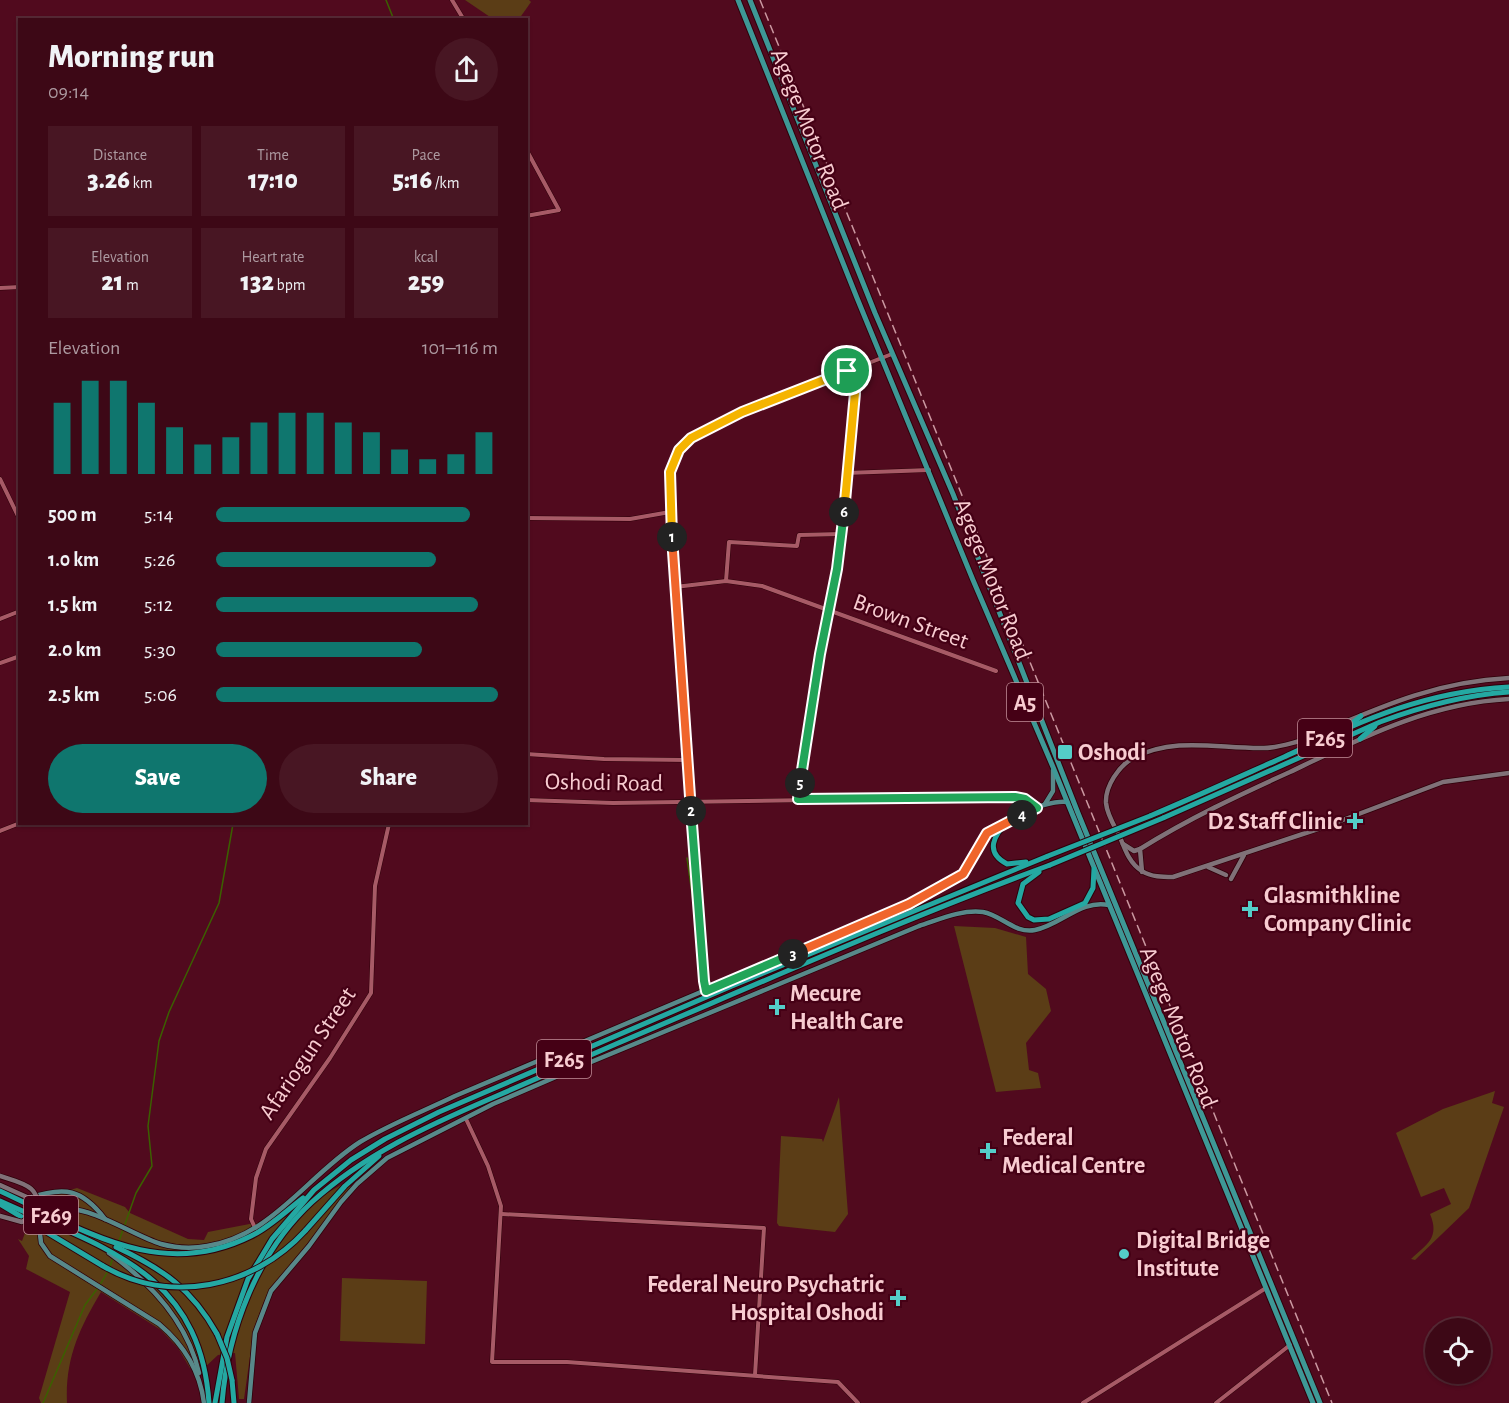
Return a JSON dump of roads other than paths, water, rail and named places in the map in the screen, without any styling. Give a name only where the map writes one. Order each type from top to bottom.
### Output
[{"type":"highway","name":"Agege Motor Road","points":[[738,0],[973,580],[1320,1403]]},
{"type":"highway","name":"Agege Motor Road","points":[[750,0],[893,354],[953,494],[1141,974],[1313,1403]]},
{"type":"highway","name":"F265","points":[[215,1403],[223,1353],[240,1295],[272,1239],[314,1190],[377,1144],[439,1112],[723,990],[1150,816],[1336,733],[1361,719],[1435,697],[1509,687]]},
{"type":"highway","name":"F265","points":[[222,1403],[237,1323],[258,1277],[277,1245],[307,1208],[380,1151],[413,1133],[966,896],[1050,865],[1163,818],[1379,722],[1410,711],[1464,697],[1509,692]]},
{"type":"highway","points":[[1336,733],[1361,719]]},
{"type":"highway","points":[[1360,739],[1379,722]]},
{"type":"highway","points":[[1341,724],[1353,723]]},
{"type":"highway","points":[[1352,735],[1374,733]]},
{"type":"highway","points":[[1008,821],[993,840],[993,851],[1004,863],[1019,864],[1048,856]]},
{"type":"highway","points":[[1050,865],[1021,887],[1018,903],[1023,913],[1034,920],[1048,919],[1085,903],[1093,888],[1094,869]]},
{"type":"highway","points":[[0,1204],[123,1276],[159,1286],[213,1285],[237,1278],[264,1266],[287,1249],[363,1169],[413,1133]]},
{"type":"highway","points":[[108,1247],[184,1255],[230,1246],[273,1222],[314,1190]]},
{"type":"highway","name":"F269","points":[[0,1191],[102,1239],[108,1247]]},
{"type":"highway","name":"F269","points":[[0,1204],[99,1247],[108,1247]]},
{"type":"highway","points":[[108,1247],[118,1258],[151,1276],[180,1310],[193,1333],[206,1365],[209,1403]]},
{"type":"highway","points":[[122,1248],[175,1280],[199,1305],[217,1334],[227,1358],[234,1403]]},
{"type":"main road","points":[[1509,678],[1453,683],[1405,697],[1361,719],[1282,746],[1264,748],[1177,745],[1132,759],[1114,777],[1107,797],[1108,809],[1133,863],[1142,872],[1162,878],[1173,877],[1244,855],[1383,807],[1443,782],[1509,773]]},
{"type":"main road","points":[[1122,842],[1130,850],[1140,849],[1218,806],[1412,717],[1487,700],[1509,699]]},
{"type":"main road","points":[[1044,804],[1053,791],[1053,767]]},
{"type":"main road","points":[[201,1384],[185,1352],[168,1331],[50,1256],[41,1243],[40,1234],[45,1219],[61,1208],[74,1208],[160,1244],[193,1248],[223,1242],[255,1228],[336,1160],[389,1127],[455,1096],[891,912],[963,874],[987,833],[1044,804],[1067,802]]},
{"type":"main road","points":[[1140,849],[1142,872]]},
{"type":"main road","points":[[1231,879],[1244,855]]},
{"type":"main road","points":[[1208,867],[1226,875]]},
{"type":"main road","points":[[249,1403],[258,1322],[266,1300],[280,1279],[357,1184],[387,1158],[417,1141],[577,1064],[918,926],[976,912],[994,915],[1017,928],[1034,930],[1089,905],[1109,905]]},
{"type":"main road","points":[[0,1176],[32,1189],[37,1194],[38,1205],[35,1213],[22,1222],[0,1216]]},
{"type":"main road","points":[[0,1185],[29,1198],[63,1220]]},
{"type":"main road","points":[[29,1198],[54,1192],[75,1192],[94,1205],[107,1222]]},
{"type":"main road","points":[[118,1258],[158,1293],[175,1318],[195,1357],[204,1403]]},
{"type":"street","points":[[452,0],[463,18]]},
{"type":"street","points":[[528,153],[559,210],[528,216]]},
{"type":"street","points":[[0,288],[18,287]]},
{"type":"street","points":[[706,991],[692,838],[670,512],[670,472],[679,450],[691,438],[742,412],[893,354]]},
{"type":"street","points":[[798,799],[841,534],[855,393],[847,371]]},
{"type":"street","points":[[846,473],[930,470]]},
{"type":"street","points":[[0,479],[18,516]]},
{"type":"street","points":[[528,518],[630,519],[670,512]]},
{"type":"street","points":[[726,581],[729,542],[797,546],[799,535],[841,534]]},
{"type":"street","name":"Brown Street","points":[[675,587],[726,581],[762,586],[996,671]]},
{"type":"street","points":[[0,620],[18,611]]},
{"type":"street","points":[[0,663],[18,657]]},
{"type":"street","points":[[528,754],[604,759],[687,760]]},
{"type":"street","name":"Oshodi Road","points":[[528,800],[613,803],[1015,797],[1025,799],[1037,808]]},
{"type":"street","points":[[0,831],[18,824]]},
{"type":"street","name":"Afariogun Street","points":[[255,1228],[251,1219],[256,1178],[266,1149],[330,1058],[370,993],[375,886],[389,825]]},
{"type":"street","points":[[466,1119],[488,1166],[502,1214],[492,1362],[567,1362],[634,1369],[838,1382],[858,1403]]},
{"type":"street","points":[[502,1214],[764,1228],[755,1375]]},
{"type":"street","points":[[1083,1403],[1266,1288]]},
{"type":"street","points":[[1216,1403],[1289,1345],[1296,1342]]},
{"type":"waterway","points":[[386,0],[393,18]]},
{"type":"waterway","points":[[119,1241],[136,1193],[152,1166],[148,1126],[159,1041],[169,1012],[219,903],[233,825]]},
{"type":"waterway","points":[[687,858],[695,915],[700,989]]},
{"type":"waterway","points":[[110,1267],[113,1257]]},
{"type":"waterway","points":[[100,1285],[108,1271]]},
{"type":"waterway","points":[[43,1403],[85,1305],[97,1289]]},
{"type":"railway","points":[[760,0],[1332,1403]]},
{"type":"place","name":"Oshodi","points":[[1065,752]]},
{"type":"place","name":"D2 Staff Clinic","points":[[1355,821]]},
{"type":"place","name":"Glasmithkline Company Clinic","points":[[1250,909]]},
{"type":"place","name":"Mecure Health Care","points":[[777,1007]]},
{"type":"place","name":"Federal Medical Centre","points":[[988,1151]]},
{"type":"place","name":"Digital Bridge Institute","points":[[1124,1254]]},
{"type":"place","name":"Federal Neuro Psychatric Hospital Oshodi","points":[[898,1298]]}]
